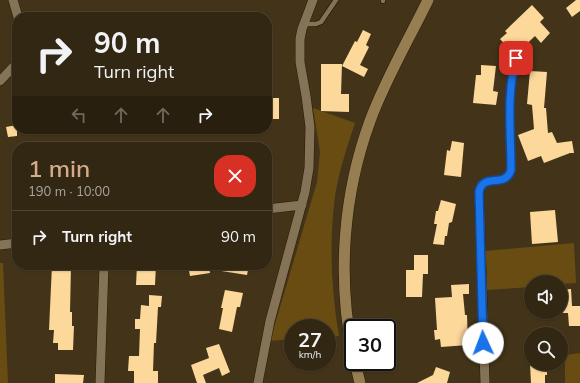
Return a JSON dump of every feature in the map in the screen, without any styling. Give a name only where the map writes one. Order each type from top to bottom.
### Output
[{"type":"main road","points":[[347,319],[344,275],[346,225],[357,161],[370,121],[428,0]]},
{"type":"main road","points":[[357,371],[360,383]]},
{"type":"street","points":[[13,0],[17,12]]},
{"type":"street","points":[[258,383],[270,321],[302,205],[310,168],[310,144],[306,96],[300,62],[300,39],[313,0]]},
{"type":"street","points":[[0,81],[12,68]]},
{"type":"street","points":[[481,185],[479,192],[485,383]]},
{"type":"street","points":[[272,208],[302,205]]},
{"type":"street","points":[[0,245],[12,244]]},
{"type":"street","points":[[100,383],[104,270]]},
{"type":"lane","points":[[304,24],[316,24],[320,22],[336,0]]},
{"type":"lane","points":[[481,185],[487,182],[503,180],[510,175],[509,105],[511,75],[516,58]]},
{"type":"lane","points":[[8,72],[12,74]]},
{"type":"shaded area","points":[[313,108],[355,123],[339,177],[333,214],[332,266],[334,301],[339,336],[336,336],[336,319],[284,319],[284,340],[270,341],[317,182],[320,152]]},
{"type":"shaded area","points":[[574,243],[576,283],[568,284],[568,275],[524,275],[524,287],[486,290],[485,251]]},
{"type":"shaded area","points":[[0,263],[3,263],[8,383],[0,383]]},
{"type":"shaded area","points":[[580,353],[580,383],[565,383],[565,371],[568,371],[568,355]]},
{"type":"building","points":[[576,0],[580,0],[580,11],[572,17],[566,8]]},
{"type":"building","points":[[532,5],[544,18],[540,22],[550,33],[541,43],[535,36],[517,53],[513,49],[511,51],[500,39],[507,33],[505,31]]},
{"type":"building","points":[[363,30],[371,34],[366,45],[369,47],[360,65],[368,69],[364,77],[342,66],[355,41],[357,42]]},
{"type":"building","points":[[321,64],[342,64],[341,94],[349,94],[349,112],[321,111]]},
{"type":"building","points":[[481,65],[496,66],[493,91],[498,92],[496,105],[473,103],[476,75],[481,75]]},
{"type":"building","points":[[530,71],[547,72],[544,108],[546,108],[548,133],[552,132],[557,143],[572,141],[574,153],[570,153],[544,163],[541,156],[528,161],[518,135],[534,129],[532,105],[527,104]]},
{"type":"building","points":[[272,98],[279,98],[279,119],[272,119]]},
{"type":"building","points":[[12,126],[12,134],[17,134],[17,136],[8,137],[6,127]]},
{"type":"building","points":[[452,141],[464,143],[461,177],[444,175],[447,150],[450,151]]},
{"type":"building","points":[[441,200],[456,204],[452,222],[449,223],[447,236],[445,236],[444,245],[433,244],[437,224],[434,224],[436,211],[438,211]]},
{"type":"building","points":[[555,210],[558,242],[532,244],[530,212]]},
{"type":"building","points":[[414,255],[428,255],[428,274],[423,274],[422,297],[406,297],[406,270],[414,270]]},
{"type":"building","points":[[52,270],[71,270],[70,312],[72,312],[72,326],[74,326],[73,350],[58,350],[58,343],[53,343],[54,330],[49,330]]},
{"type":"building","points":[[137,270],[156,270],[155,285],[136,285]]},
{"type":"building","points":[[189,270],[210,270],[210,273],[190,276]]},
{"type":"building","points":[[215,270],[248,270],[247,275]]},
{"type":"building","points":[[469,284],[469,294],[463,294],[465,315],[467,315],[468,345],[441,347],[440,339],[435,340],[434,330],[437,330],[435,298],[452,297],[451,285]]},
{"type":"building","points":[[568,289],[571,289],[572,306],[580,306],[580,326],[569,326]]},
{"type":"building","points":[[225,290],[243,293],[240,307],[237,307],[232,332],[219,329],[223,308],[221,308]]},
{"type":"building","points":[[149,295],[162,296],[161,307],[158,307],[156,343],[154,343],[153,371],[158,371],[158,383],[134,383],[134,371],[128,371],[129,356],[139,356],[140,329],[135,329],[135,319],[140,319],[141,305],[149,306]]},
{"type":"building","points":[[219,344],[230,372],[222,376],[219,368],[203,375],[206,383],[197,383],[191,365],[209,358],[206,348]]},
{"type":"building","points":[[436,367],[450,372],[447,383],[417,383],[433,375]]},
{"type":"building","points":[[530,371],[547,371],[547,375],[545,375],[545,383],[531,383]]},
{"type":"building","points":[[55,374],[84,375],[83,383],[55,383]]},
{"type":"route","points":[[483,343],[479,192],[481,185],[484,183],[503,180],[510,175],[509,105],[511,75],[516,58]]}]
